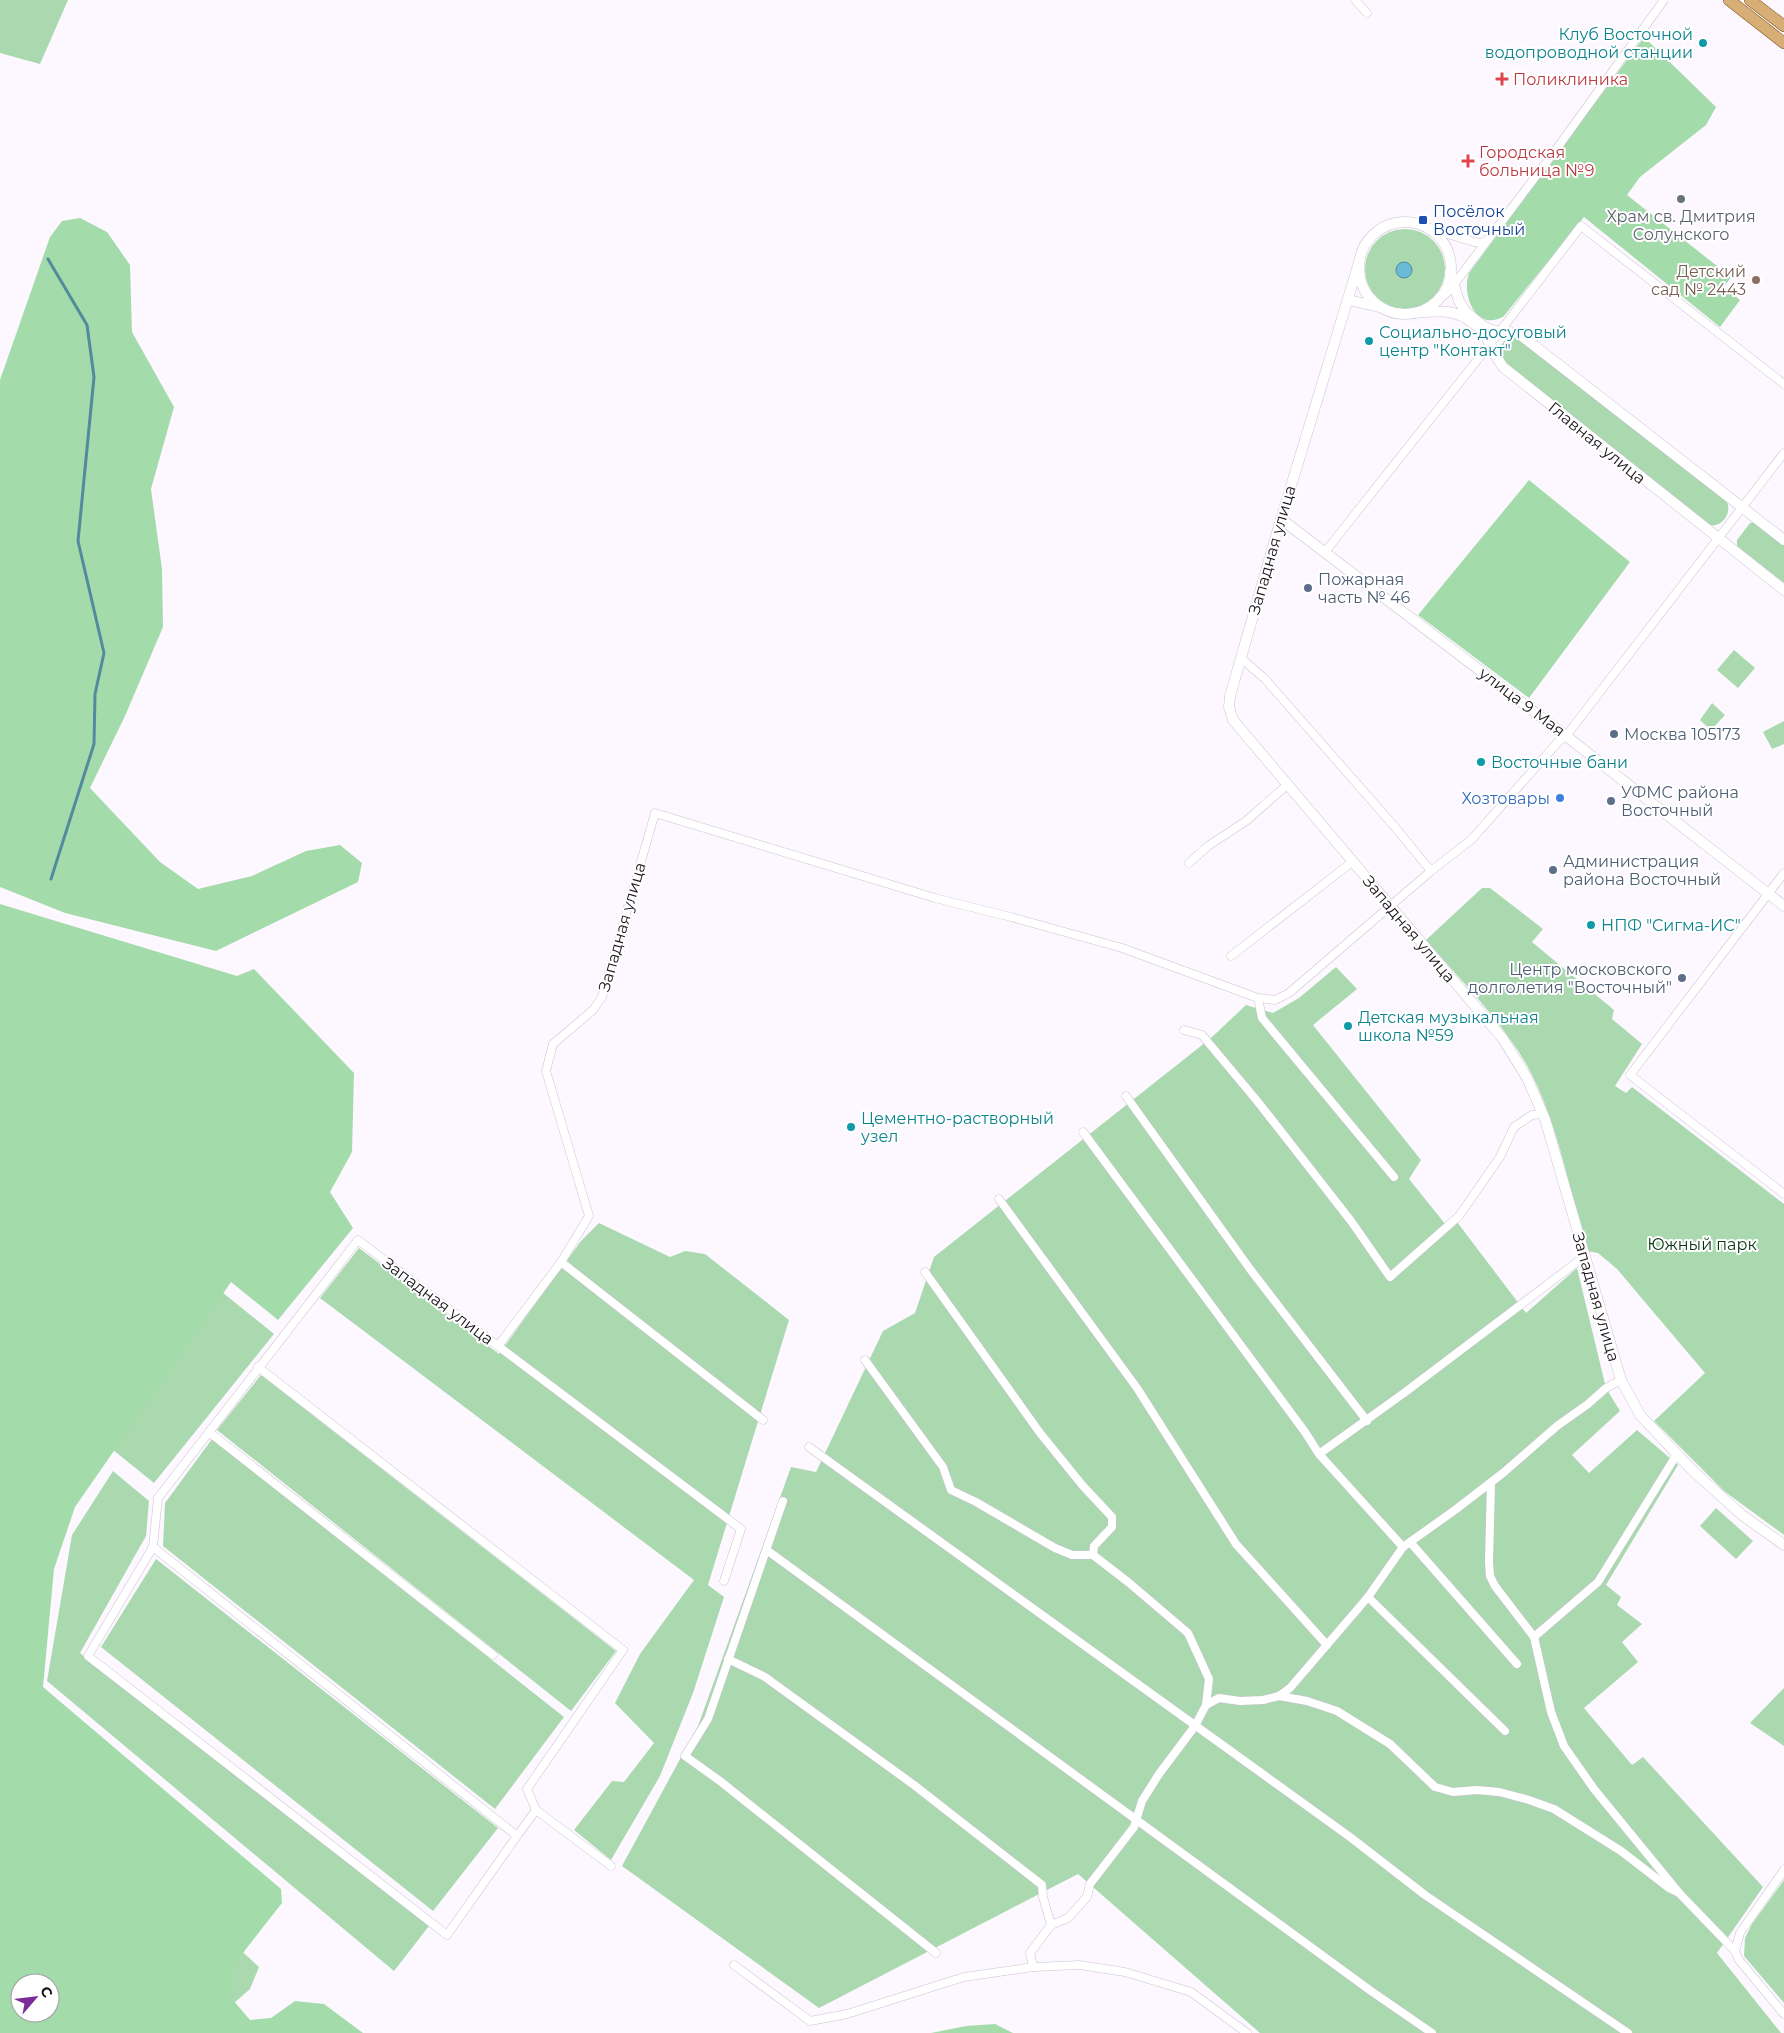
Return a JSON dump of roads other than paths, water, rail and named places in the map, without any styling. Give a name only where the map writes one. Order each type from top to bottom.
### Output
[{"type":"main road","points":[[1729,0],[1784,43]]},
{"type":"main road","points":[[1750,0],[1784,26]]},
{"type":"street","points":[[1355,0],[1367,13]]},
{"type":"street","points":[[1349,300],[1363,302],[1400,314],[1413,313],[1425,309],[1436,302],[1454,284],[1556,152],[1664,0]]},
{"type":"street","points":[[1384,308],[1374,301],[1366,291],[1360,272],[1360,259],[1368,241],[1383,228],[1402,223],[1415,224],[1474,242],[1482,243],[1487,240]]},
{"type":"street","points":[[1325,552],[1502,330],[1581,226],[1784,384]]},
{"type":"street","points":[[1424,227],[1437,236],[1445,247],[1450,259],[1450,272],[1446,288],[1436,302]]},
{"type":"street","name":"Западная улица","points":[[1360,259],[1281,519],[1230,696],[1229,707],[1233,720],[1503,1039],[1527,1078],[1542,1114],[1621,1380],[1640,1415],[1712,1490],[1742,1515],[1784,1545]]},
{"type":"street","points":[[1450,272],[1459,301],[1465,311],[1483,326],[1491,330],[1518,333],[1784,540]]},
{"type":"street","name":"Главная улица","points":[[1413,313],[1452,312],[1462,315],[1482,330],[1503,367],[1784,590]]},
{"type":"street","points":[[1394,1177],[1262,1018],[1258,998],[1275,1000],[1289,993],[1431,871],[1472,839],[1566,736],[1784,453]]},
{"type":"street","name":"улица 9 Мая","points":[[1281,519],[1566,736],[1784,906]]},
{"type":"street","points":[[1241,658],[1265,679],[1431,871]]},
{"type":"street","points":[[1189,863],[1208,846],[1246,820],[1287,786]]},
{"type":"street","name":"Западная улица","points":[[258,1367],[358,1240],[498,1346],[560,1262],[589,1216],[546,1071],[553,1044],[593,1010],[602,997],[655,813],[935,898],[1012,917],[1122,948],[1258,998]]},
{"type":"street","points":[[1231,956],[1352,862]]},
{"type":"street","points":[[1784,873],[1630,1075],[1784,1194]]},
{"type":"street","points":[[1184,1030],[1202,1035],[1258,1102],[1351,1221],[1390,1277],[1459,1216],[1500,1157],[1514,1127],[1532,1115],[1542,1114]]},
{"type":"street","points":[[1126,1096],[1250,1269],[1367,1421]]},
{"type":"street","points":[[1084,1132],[1305,1432],[1319,1454],[1403,1548]]},
{"type":"street","points":[[999,1199],[1137,1388],[1236,1544],[1327,1645]]},
{"type":"street","points":[[1319,1454],[1367,1421],[1584,1256]]},
{"type":"street","points":[[560,1262],[763,1420]]},
{"type":"street","points":[[925,1272],[1040,1432],[1083,1486],[1112,1517],[1112,1527],[1094,1546],[1093,1555]]},
{"type":"street","points":[[498,1346],[741,1529],[724,1581]]},
{"type":"street","points":[[866,1360],[943,1467],[951,1490],[976,1502],[1055,1548],[1072,1555],[1093,1555],[1188,1633],[1209,1679],[1206,1705],[1195,1726],[1142,1801],[1134,1827],[1090,1884],[1087,1897],[1068,1918],[1051,1925],[1030,1953],[1033,1967]]},
{"type":"street","points":[[536,1810],[447,1935],[88,1656],[153,1547],[158,1498],[258,1367],[623,1650],[527,1789],[536,1810],[611,1866]]},
{"type":"street","points":[[1280,1696],[1290,1688],[1368,1598],[1403,1548],[1491,1483],[1557,1426],[1588,1404],[1606,1388],[1621,1380]]},
{"type":"street","points":[[209,1432],[493,1655]]},
{"type":"street","points":[[809,1447],[1350,1837],[1425,1895],[1628,2033]]},
{"type":"street","points":[[1534,1638],[1598,1582],[1677,1454]]},
{"type":"street","points":[[1491,1483],[1490,1576],[1495,1586],[1534,1638],[1551,1712],[1564,1746],[1594,1789],[1680,1894],[1735,1951],[1739,1960],[1784,2014]]},
{"type":"street","points":[[783,1501],[768,1551],[708,1719],[685,1756],[720,1781],[936,1953]]},
{"type":"street","points":[[1410,1542],[1517,1664]]},
{"type":"street","points":[[153,1547],[517,1836]]},
{"type":"street","points":[[768,1551],[1371,1991],[1432,2033]]},
{"type":"street","points":[[1368,1598],[1505,1731]]},
{"type":"street","points":[[728,1659],[765,1677],[914,1786],[1042,1885],[1043,1897],[1051,1925]]},
{"type":"street","points":[[1206,1705],[1220,1698],[1240,1701],[1263,1700],[1280,1696],[1307,1700],[1338,1711],[1390,1744],[1435,1787],[1453,1792],[1477,1790],[1499,1792],[1554,1809],[1621,1850],[1669,1888],[1680,1894]]},
{"type":"street","points":[[1735,1951],[1740,1934],[1784,1870]]},
{"type":"street","points":[[734,1965],[810,2021],[847,2014],[964,1977],[1033,1967],[1079,1965],[1125,1972],[1191,1992],[1247,2033]]},
{"type":"water","points":[[1404,262],[1410,264],[1412,270],[1410,276],[1404,278],[1398,276],[1396,270],[1398,264]]},
{"type":"waterway","points":[[48,259],[87,325],[94,377],[78,541],[104,653],[95,694],[94,744],[51,879]]},
{"type":"place","name":"Клуб Восточной водопроводной станции","points":[[1703,43]]},
{"type":"place","name":"Поликлиника","points":[[1502,79]]},
{"type":"place","name":"Городская больница №9","points":[[1468,161]]},
{"type":"place","name":"Храм св. Дмитрия Солунского","points":[[1681,199]]},
{"type":"place","name":"Посёлок Восточный","points":[[1423,220]]},
{"type":"place","name":"Детский сад № 2443","points":[[1756,280]]},
{"type":"place","name":"Социально-досуговый центр \"Контакт\"","points":[[1369,341]]},
{"type":"place","name":"Пожарная часть № 46","points":[[1308,588]]},
{"type":"place","name":"Москва 105173","points":[[1614,734]]},
{"type":"place","name":"Восточные бани","points":[[1481,762]]},
{"type":"place","name":"Хозтовары","points":[[1560,798]]},
{"type":"place","name":"УФМС района Восточный","points":[[1611,801]]},
{"type":"place","name":"Администрация района Восточный","points":[[1553,870]]},
{"type":"place","name":"НПФ \"Сигма-ИС\"","points":[[1591,925]]},
{"type":"place","name":"Центр московского долголетия \"Восточный\"","points":[[1682,978]]},
{"type":"place","name":"Детская музыкальная школа №59","points":[[1348,1026]]},
{"type":"place","name":"Цементно-растворный узел","points":[[851,1127]]},
{"type":"park label","name":"Южный парк","points":[[1702,1244]]}]
